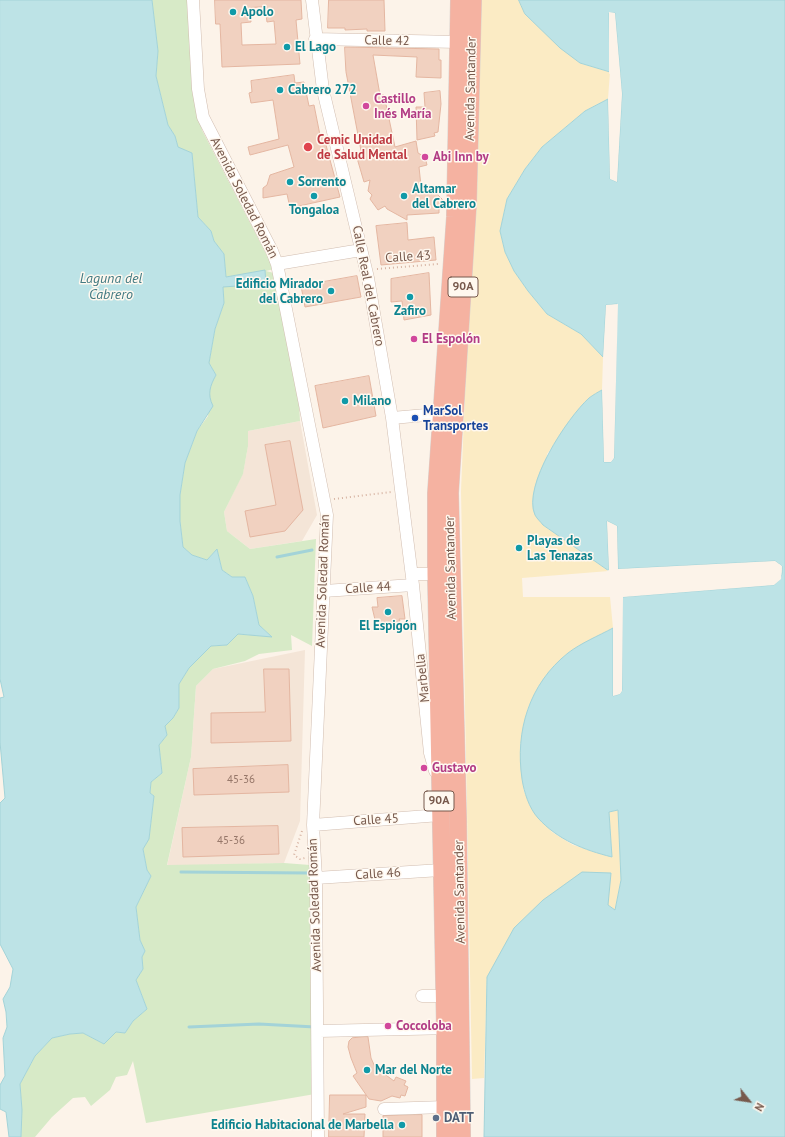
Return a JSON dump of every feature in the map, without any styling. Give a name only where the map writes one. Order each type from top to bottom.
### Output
[{"type":"highway","name":"Avenida Santander","points":[[459,0],[455,217],[436,493],[444,574],[462,1027],[462,1137]]},
{"type":"highway","name":"Avenida Santander","points":[[445,1137],[444,996],[439,782],[444,574],[468,203],[473,0]]},
{"type":"street","name":"Avenida Soledad Román","points":[[193,0],[198,89],[203,117],[272,251],[277,264],[325,500],[327,531],[309,829],[316,878],[318,1137]]},
{"type":"street","name":"Calle Real del Cabrero","points":[[312,0],[315,39],[323,90],[366,269],[392,418],[412,579]]},
{"type":"street","name":"Calle 42","points":[[315,39],[458,42]]},
{"type":"street","points":[[277,264],[361,250]]},
{"type":"street","points":[[392,418],[426,415],[441,417]]},
{"type":"street","name":"Calle 44","points":[[324,591],[444,574]]},
{"type":"street","name":"Marbella","points":[[412,579],[430,753],[439,782]]},
{"type":"street","name":"Calle 45","points":[[309,829],[440,815]]},
{"type":"street","name":"Calle 46","points":[[316,878],[440,870]]},
{"type":"street","points":[[422,996],[444,996]]},
{"type":"street","points":[[318,1031],[462,1027]]},
{"type":"street","points":[[384,1109],[445,1106]]},
{"type":"path","name":"Calle 43","points":[[366,269],[452,263]]},
{"type":"path","points":[[325,500],[402,491]]},
{"type":"path","points":[[307,853],[306,858],[300,859],[294,855],[304,826],[309,829]]},
{"type":"shaded area","points":[[300,421],[317,515],[302,541],[250,549],[227,531],[224,512],[243,473],[248,446],[248,431]]},
{"type":"shaded area","points":[[305,650],[300,821],[284,863],[167,866],[191,757],[196,686],[213,669]]},
{"type":"green space","points":[[152,0],[188,0],[193,80],[202,130],[274,269],[266,271],[274,273],[299,403],[300,421],[248,431],[248,446],[243,474],[224,512],[227,531],[250,549],[316,539],[312,646],[291,635],[292,650],[259,654],[245,661],[213,669],[196,686],[191,757],[167,865],[284,863],[310,865],[316,1014],[315,1094],[146,1123],[133,1061],[127,1075],[116,1077],[110,1090],[91,1106],[85,1097],[73,1098],[52,1117],[35,1137],[21,1137],[22,1110],[20,1084],[35,1056],[52,1038],[83,1033],[104,1044],[116,1032],[125,1033],[133,1021],[147,1009],[136,980],[143,969],[142,957],[145,951],[140,940],[136,907],[151,876],[147,870],[143,849],[149,838],[154,796],[150,793],[151,782],[162,773],[159,745],[167,735],[165,726],[173,718],[179,708],[179,684],[189,668],[211,646],[227,645],[238,634],[271,636],[259,625],[253,596],[245,577],[232,577],[222,570],[217,549],[207,560],[192,555],[183,547],[180,521],[180,495],[185,463],[197,431],[208,416],[210,385],[216,375],[209,363],[215,329],[224,303],[223,286],[266,283],[265,271],[226,277],[224,254],[214,241],[211,231],[198,217],[192,153],[178,148],[175,136],[168,125],[156,76],[158,51]]},
{"type":"sand","name":"Playas de Las Tenazas","points":[[481,0],[519,0],[525,14],[580,63],[610,72],[608,99],[585,111],[542,147],[525,169],[507,199],[500,231],[505,252],[514,271],[528,291],[547,314],[581,334],[603,357],[602,390],[588,399],[547,454],[543,525],[609,571],[522,578],[523,597],[610,597],[613,628],[568,653],[548,674],[538,688],[528,708],[520,748],[524,792],[552,832],[573,845],[612,857],[609,812],[618,810],[621,880],[615,910],[608,905],[487,977],[484,1078],[472,1079],[461,491]]},
{"type":"water","name":"Laguna del Cabrero","points":[[0,0],[152,0],[158,51],[156,76],[168,125],[175,136],[178,147],[192,153],[198,217],[211,231],[214,241],[224,254],[226,277],[265,270],[266,284],[223,287],[224,303],[215,329],[209,363],[216,375],[210,390],[210,398],[213,406],[197,431],[185,463],[180,495],[180,521],[183,547],[192,555],[207,560],[217,549],[222,570],[232,577],[245,577],[253,596],[259,625],[272,637],[238,634],[227,645],[211,646],[189,668],[179,684],[179,708],[173,718],[165,726],[167,735],[159,745],[162,773],[151,782],[150,793],[154,796],[149,839],[143,849],[147,870],[151,876],[136,907],[140,940],[145,951],[142,957],[143,969],[136,980],[147,1009],[133,1021],[125,1033],[116,1032],[104,1044],[83,1033],[52,1038],[35,1056],[20,1084],[22,1110],[21,1137],[9,1137],[6,1112],[0,1109],[0,1085],[5,1076],[3,1038],[7,1027],[3,999],[10,987],[13,969],[0,944],[0,803],[5,798],[0,742],[0,698],[4,697],[0,679]]},
{"type":"water","points":[[519,0],[785,0],[785,1137],[484,1137],[487,977],[514,928],[543,900],[582,872],[611,873],[608,905],[615,910],[621,880],[618,810],[609,812],[612,857],[591,851],[563,838],[546,826],[538,818],[530,805],[522,779],[520,761],[523,726],[534,694],[543,679],[568,653],[613,628],[613,696],[620,694],[622,690],[622,597],[774,585],[780,579],[782,574],[782,566],[775,561],[618,569],[617,526],[607,521],[609,571],[543,525],[535,515],[533,502],[535,487],[549,453],[569,421],[589,398],[602,390],[604,462],[611,462],[614,458],[617,304],[606,305],[603,357],[581,334],[547,314],[528,291],[514,271],[505,252],[500,231],[507,199],[525,169],[542,147],[585,111],[608,99],[610,179],[617,182],[622,94],[615,13],[609,13],[610,72],[580,63],[560,48],[525,14]]},
{"type":"pier","points":[[609,12],[615,13],[622,94],[617,182],[610,179],[608,97],[610,99],[612,178],[615,179],[620,94],[613,15],[611,15],[612,72],[609,74]]},
{"type":"pier","points":[[618,304],[614,458],[611,462],[604,462],[602,388],[604,390],[606,460],[610,460],[612,457],[615,306],[608,306],[605,357],[603,359],[606,305]]},
{"type":"pier","points":[[607,521],[617,526],[618,569],[775,561],[782,566],[781,579],[774,585],[623,597],[622,691],[620,694],[613,696],[613,626],[615,629],[615,694],[620,690],[621,596],[774,583],[779,578],[781,571],[780,567],[775,563],[617,571],[615,527],[609,524],[611,571],[609,573],[606,571],[609,570]]},
{"type":"building","points":[[215,0],[301,0],[302,19],[296,20],[300,64],[222,67],[220,24],[216,24]],"holes":[[[265,7],[267,22],[274,21],[276,44],[242,45],[241,23],[251,22],[250,8]]]},
{"type":"building","points":[[329,0],[384,0],[385,31],[328,28]]},
{"type":"building","points":[[345,47],[439,49],[439,60],[441,60],[441,78],[416,77],[417,57],[373,55],[380,95],[384,95],[395,147],[416,141],[418,153],[425,157],[427,165],[419,167],[421,186],[437,192],[443,200],[439,213],[407,215],[407,220],[387,209],[385,206],[378,210],[370,199],[372,195],[368,191],[370,180],[364,182],[357,158],[362,156],[346,72]]},
{"type":"building","points":[[294,75],[295,83],[304,82],[309,106],[314,105],[320,135],[323,134],[340,197],[290,208],[287,194],[263,198],[263,188],[267,185],[270,175],[294,167],[288,145],[250,155],[248,147],[279,139],[273,100],[251,103],[249,93],[252,92],[251,81]]},
{"type":"building","points":[[440,91],[441,104],[438,132],[434,133],[435,136],[417,140],[416,107],[425,107],[424,93]]},
{"type":"building","points":[[407,223],[408,240],[434,237],[436,260],[381,265],[376,226]]},
{"type":"building","name":"Zafiro","points":[[429,273],[431,315],[404,320],[402,301],[391,302],[391,279]]},
{"type":"building","name":"Edificio Mirador del Cabrero","points":[[357,276],[361,297],[305,307],[301,286]]},
{"type":"building","name":"Milano","points":[[369,376],[376,416],[323,428],[315,386]]},
{"type":"building","points":[[290,441],[303,510],[285,531],[250,537],[245,511],[276,505],[265,445]]},
{"type":"building","name":"El Espigón","points":[[402,596],[405,619],[376,624],[372,607],[378,607],[377,598]]},
{"type":"building","points":[[264,669],[289,669],[291,741],[211,743],[211,713],[265,712]]},
{"type":"building","points":[[288,765],[289,792],[194,795],[193,769]]},
{"type":"building","points":[[278,826],[279,854],[183,857],[182,828]]},
{"type":"building","name":"Mar del Norte","points":[[368,1037],[371,1058],[375,1067],[394,1081],[396,1077],[406,1081],[404,1085],[408,1087],[405,1096],[401,1095],[400,1098],[392,1096],[381,1101],[369,1099],[353,1076],[357,1073],[348,1047],[349,1041],[352,1038]]},
{"type":"building","points":[[330,1095],[366,1095],[366,1107],[343,1114],[365,1114],[364,1137],[329,1137]]},
{"type":"building","name":"Edificio Habitacional de Marbella","points":[[422,1115],[422,1137],[383,1137],[383,1116]]},
{"type":"waterway","points":[[277,557],[312,550]]},
{"type":"waterway","points":[[181,872],[310,873]]},
{"type":"waterway","points":[[189,1027],[259,1024],[315,1027]]},
{"type":"place","name":"Apolo","points":[[233,12]]},
{"type":"place","name":"El Lago","points":[[287,47]]},
{"type":"place","name":"Cabrero 272","points":[[280,90]]},
{"type":"place","name":"Castillo Inés María","points":[[366,106]]},
{"type":"place","name":"Cemic Unidad de Salud Mental","points":[[308,147]]},
{"type":"place","name":"Abi Inn by","points":[[425,157]]},
{"type":"place","name":"Sorrento","points":[[290,182]]},
{"type":"place","name":"Tongaloa","points":[[314,196]]},
{"type":"place","name":"Altamar del Cabrero","points":[[404,196]]},
{"type":"place","name":"Edificio Mirador del Cabrero","points":[[331,291]]},
{"type":"place","name":"Zafiro","points":[[410,297]]},
{"type":"place","name":"El Espolón","points":[[414,339]]},
{"type":"place","name":"Milano","points":[[345,401]]},
{"type":"place","name":"MarSol Transportes","points":[[415,418]]},
{"type":"place","name":"Playas de Las Tenazas","points":[[519,548]]},
{"type":"place","name":"El Espigón","points":[[388,612]]},
{"type":"place","name":"Gustavo","points":[[424,768]]},
{"type":"place","name":"Coccoloba","points":[[388,1026]]},
{"type":"place","name":"Mar del Norte","points":[[367,1070]]},
{"type":"place","name":"DATT","points":[[436,1118]]},
{"type":"place","name":"Edificio Habitacional de Marbella","points":[[402,1125]]}]
